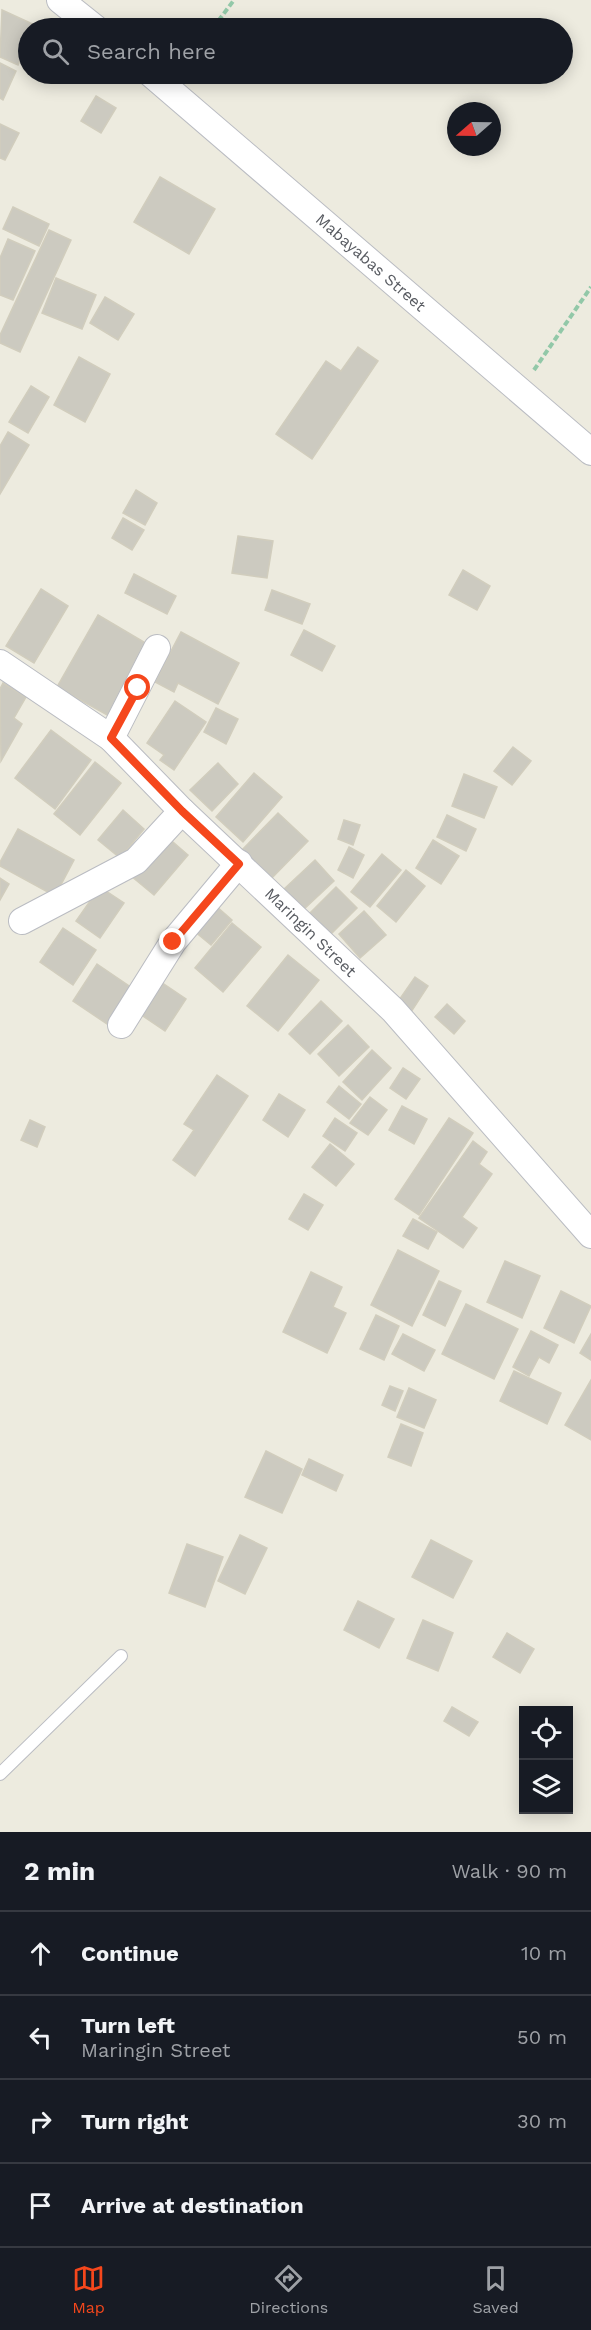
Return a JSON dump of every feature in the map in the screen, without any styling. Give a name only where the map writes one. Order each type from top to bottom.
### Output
[{"type":"street","points":[[60,0],[82,18]]},
{"type":"street","name":"Mabayabas Street","points":[[163,84],[591,452]]},
{"type":"street","points":[[111,738],[157,648]]},
{"type":"street","name":"Maringin Street","points":[[0,663],[111,738],[182,811],[393,1010],[591,1235]]},
{"type":"street","points":[[22,921],[136,861],[182,811]]},
{"type":"street","points":[[121,1024],[173,942],[239,864]]},
{"type":"lane","points":[[0,1774],[122,1656]]},
{"type":"path","points":[[220,18],[234,0]]},
{"type":"path","points":[[519,391],[591,287]]},
{"type":"building","points":[[2,10],[20,18],[18,65],[0,57]]},
{"type":"building","points":[[0,63],[16,71],[3,100],[0,98]]},
{"type":"building","points":[[96,96],[116,108],[101,133],[81,121]]},
{"type":"building","points":[[0,124],[19,133],[5,160],[0,158]]},
{"type":"building","points":[[160,177],[215,209],[189,254],[134,222]]},
{"type":"building","points":[[13,207],[49,224],[39,246],[3,229]]},
{"type":"building","points":[[49,230],[71,240],[20,352],[0,343],[0,335]]},
{"type":"building","points":[[8,239],[35,251],[13,300],[0,295],[0,258]]},
{"type":"building","points":[[56,278],[96,295],[82,329],[42,313]]},
{"type":"building","points":[[105,297],[134,314],[118,340],[90,323]]},
{"type":"building","points":[[358,347],[378,361],[312,459],[276,434],[326,361],[341,371]]},
{"type":"building","points":[[79,357],[110,374],[85,422],[54,405]]},
{"type":"building","points":[[31,386],[49,397],[28,433],[9,422]]},
{"type":"building","points":[[8,432],[29,445],[0,494],[0,446]]},
{"type":"building","points":[[136,490],[157,503],[145,525],[123,513]]},
{"type":"building","points":[[123,518],[144,530],[132,550],[112,538]]},
{"type":"building","points":[[238,536],[273,541],[267,578],[232,573]]},
{"type":"building","points":[[463,570],[490,586],[477,610],[449,595]]},
{"type":"building","points":[[134,574],[176,596],[167,614],[125,593]]},
{"type":"building","points":[[41,589],[68,606],[34,663],[6,646]]},
{"type":"building","points":[[272,590],[310,604],[302,624],[265,610]]},
{"type":"building","points":[[98,615],[149,645],[109,716],[57,687]]},
{"type":"building","points":[[304,630],[335,646],[322,671],[291,655]]},
{"type":"building","points":[[181,632],[239,663],[218,704],[178,683],[174,692],[155,682]]},
{"type":"building","points":[[3,683],[26,697],[14,718],[22,724],[1,761],[0,689]]},
{"type":"building","points":[[175,701],[206,722],[174,770],[160,760],[164,755],[147,743]]},
{"type":"building","points":[[216,708],[238,719],[226,744],[204,732]]},
{"type":"building","points":[[51,730],[91,760],[55,809],[15,778]]},
{"type":"building","points":[[513,747],[531,761],[512,785],[494,771]]},
{"type":"building","points":[[95,762],[121,783],[80,835],[54,814]]},
{"type":"building","points":[[218,763],[238,784],[212,811],[190,790]]},
{"type":"building","points":[[254,773],[282,797],[243,842],[216,817]]},
{"type":"building","points":[[464,774],[497,787],[484,818],[452,806]]},
{"type":"building","points":[[123,810],[144,829],[120,858],[98,840]]},
{"type":"building","points":[[278,813],[308,841],[270,880],[241,851]]},
{"type":"building","points":[[447,815],[476,829],[466,851],[437,837]]},
{"type":"building","points":[[344,820],[360,825],[353,845],[338,839]]},
{"type":"building","points":[[18,829],[74,860],[55,896],[0,866]]},
{"type":"building","points":[[166,836],[188,855],[154,895],[131,876]]},
{"type":"building","points":[[433,840],[459,856],[441,884],[416,868]]},
{"type":"building","points":[[349,847],[364,855],[353,878],[338,870]]},
{"type":"building","points":[[382,854],[401,870],[370,907],[351,892]]},
{"type":"building","points":[[315,860],[334,881],[302,911],[283,890]]},
{"type":"building","points":[[406,870],[425,886],[396,922],[377,906]]},
{"type":"building","points":[[0,878],[9,884],[0,900]]},
{"type":"building","points":[[100,887],[124,903],[100,938],[76,921]]},
{"type":"building","points":[[336,887],[357,908],[330,935],[309,914]]},
{"type":"building","points":[[216,906],[232,920],[211,945],[194,931]]},
{"type":"building","points":[[364,911],[386,935],[360,958],[339,934]]},
{"type":"building","points":[[232,923],[261,947],[223,992],[195,968]]},
{"type":"building","points":[[63,928],[96,950],[73,985],[40,962]]},
{"type":"building","points":[[288,955],[319,980],[278,1031],[247,1006]]},
{"type":"building","points":[[97,964],[135,990],[110,1026],[73,1001]]},
{"type":"building","points":[[415,977],[428,986],[411,1012],[397,1003]]},
{"type":"building","points":[[158,980],[186,999],[165,1031],[137,1012]]},
{"type":"building","points":[[321,1001],[342,1021],[310,1054],[289,1034]]},
{"type":"building","points":[[447,1004],[465,1021],[454,1034],[435,1017]]},
{"type":"building","points":[[348,1025],[369,1047],[339,1076],[318,1054]]},
{"type":"building","points":[[372,1050],[391,1068],[362,1100],[343,1082]]},
{"type":"building","points":[[403,1068],[420,1079],[406,1099],[390,1088]]},
{"type":"building","points":[[217,1075],[248,1096],[195,1176],[173,1160],[194,1130],[184,1124]]},
{"type":"building","points":[[339,1086],[361,1104],[349,1119],[327,1102]]},
{"type":"building","points":[[279,1094],[305,1110],[288,1137],[263,1120]]},
{"type":"building","points":[[370,1097],[387,1110],[368,1135],[350,1123]]},
{"type":"building","points":[[402,1106],[427,1119],[414,1144],[389,1130]]},
{"type":"building","points":[[335,1118],[357,1133],[345,1151],[323,1136]]},
{"type":"building","points":[[449,1118],[473,1133],[419,1215],[395,1199]]},
{"type":"building","points":[[30,1120],[45,1127],[37,1147],[21,1140]]},
{"type":"building","points":[[473,1141],[487,1152],[479,1164],[492,1174],[462,1217],[477,1228],[463,1248],[419,1218]]},
{"type":"building","points":[[330,1144],[354,1164],[336,1186],[312,1167]]},
{"type":"building","points":[[304,1194],[323,1205],[308,1230],[289,1219]]},
{"type":"building","points":[[413,1219],[437,1232],[428,1249],[403,1236]]},
{"type":"building","points":[[398,1250],[439,1271],[412,1326],[371,1305]]},
{"type":"building","points":[[505,1261],[540,1276],[522,1318],[487,1302]]},
{"type":"building","points":[[311,1272],[342,1287],[333,1307],[346,1313],[327,1353],[283,1332]]},
{"type":"building","points":[[439,1281],[461,1291],[445,1326],[423,1315]]},
{"type":"building","points":[[561,1291],[591,1306],[574,1343],[544,1328]]},
{"type":"building","points":[[466,1304],[518,1329],[494,1379],[442,1354]]},
{"type":"building","points":[[376,1315],[399,1326],[384,1360],[360,1349]]},
{"type":"building","points":[[531,1331],[558,1345],[549,1363],[539,1357],[529,1376],[513,1367]]},
{"type":"building","points":[[403,1334],[435,1350],[424,1371],[392,1354]]},
{"type":"building","points":[[591,1334],[591,1360],[580,1353]]},
{"type":"building","points":[[514,1371],[561,1393],[547,1424],[500,1401]]},
{"type":"building","points":[[591,1380],[591,1440],[565,1425]]},
{"type":"building","points":[[390,1386],[403,1391],[395,1411],[382,1405]]},
{"type":"building","points":[[409,1388],[436,1400],[424,1428],[397,1417]]},
{"type":"building","points":[[401,1424],[423,1433],[411,1466],[388,1457]]},
{"type":"building","points":[[266,1451],[302,1469],[282,1513],[245,1497]]},
{"type":"building","points":[[309,1459],[343,1475],[336,1491],[302,1475]]},
{"type":"building","points":[[240,1535],[267,1548],[245,1594],[218,1581]]},
{"type":"building","points":[[431,1540],[472,1561],[453,1598],[412,1577]]},
{"type":"building","points":[[187,1544],[223,1557],[205,1607],[169,1593]]},
{"type":"building","points":[[358,1601],[394,1619],[379,1648],[344,1630]]},
{"type":"building","points":[[423,1620],[453,1633],[438,1671],[407,1658]]},
{"type":"building","points":[[507,1633],[534,1649],[520,1673],[493,1657]]},
{"type":"building","points":[[452,1707],[478,1722],[469,1736],[444,1721]]},
{"type":"route","points":[[138,688],[111,738],[182,811],[239,864],[173,942]]}]
